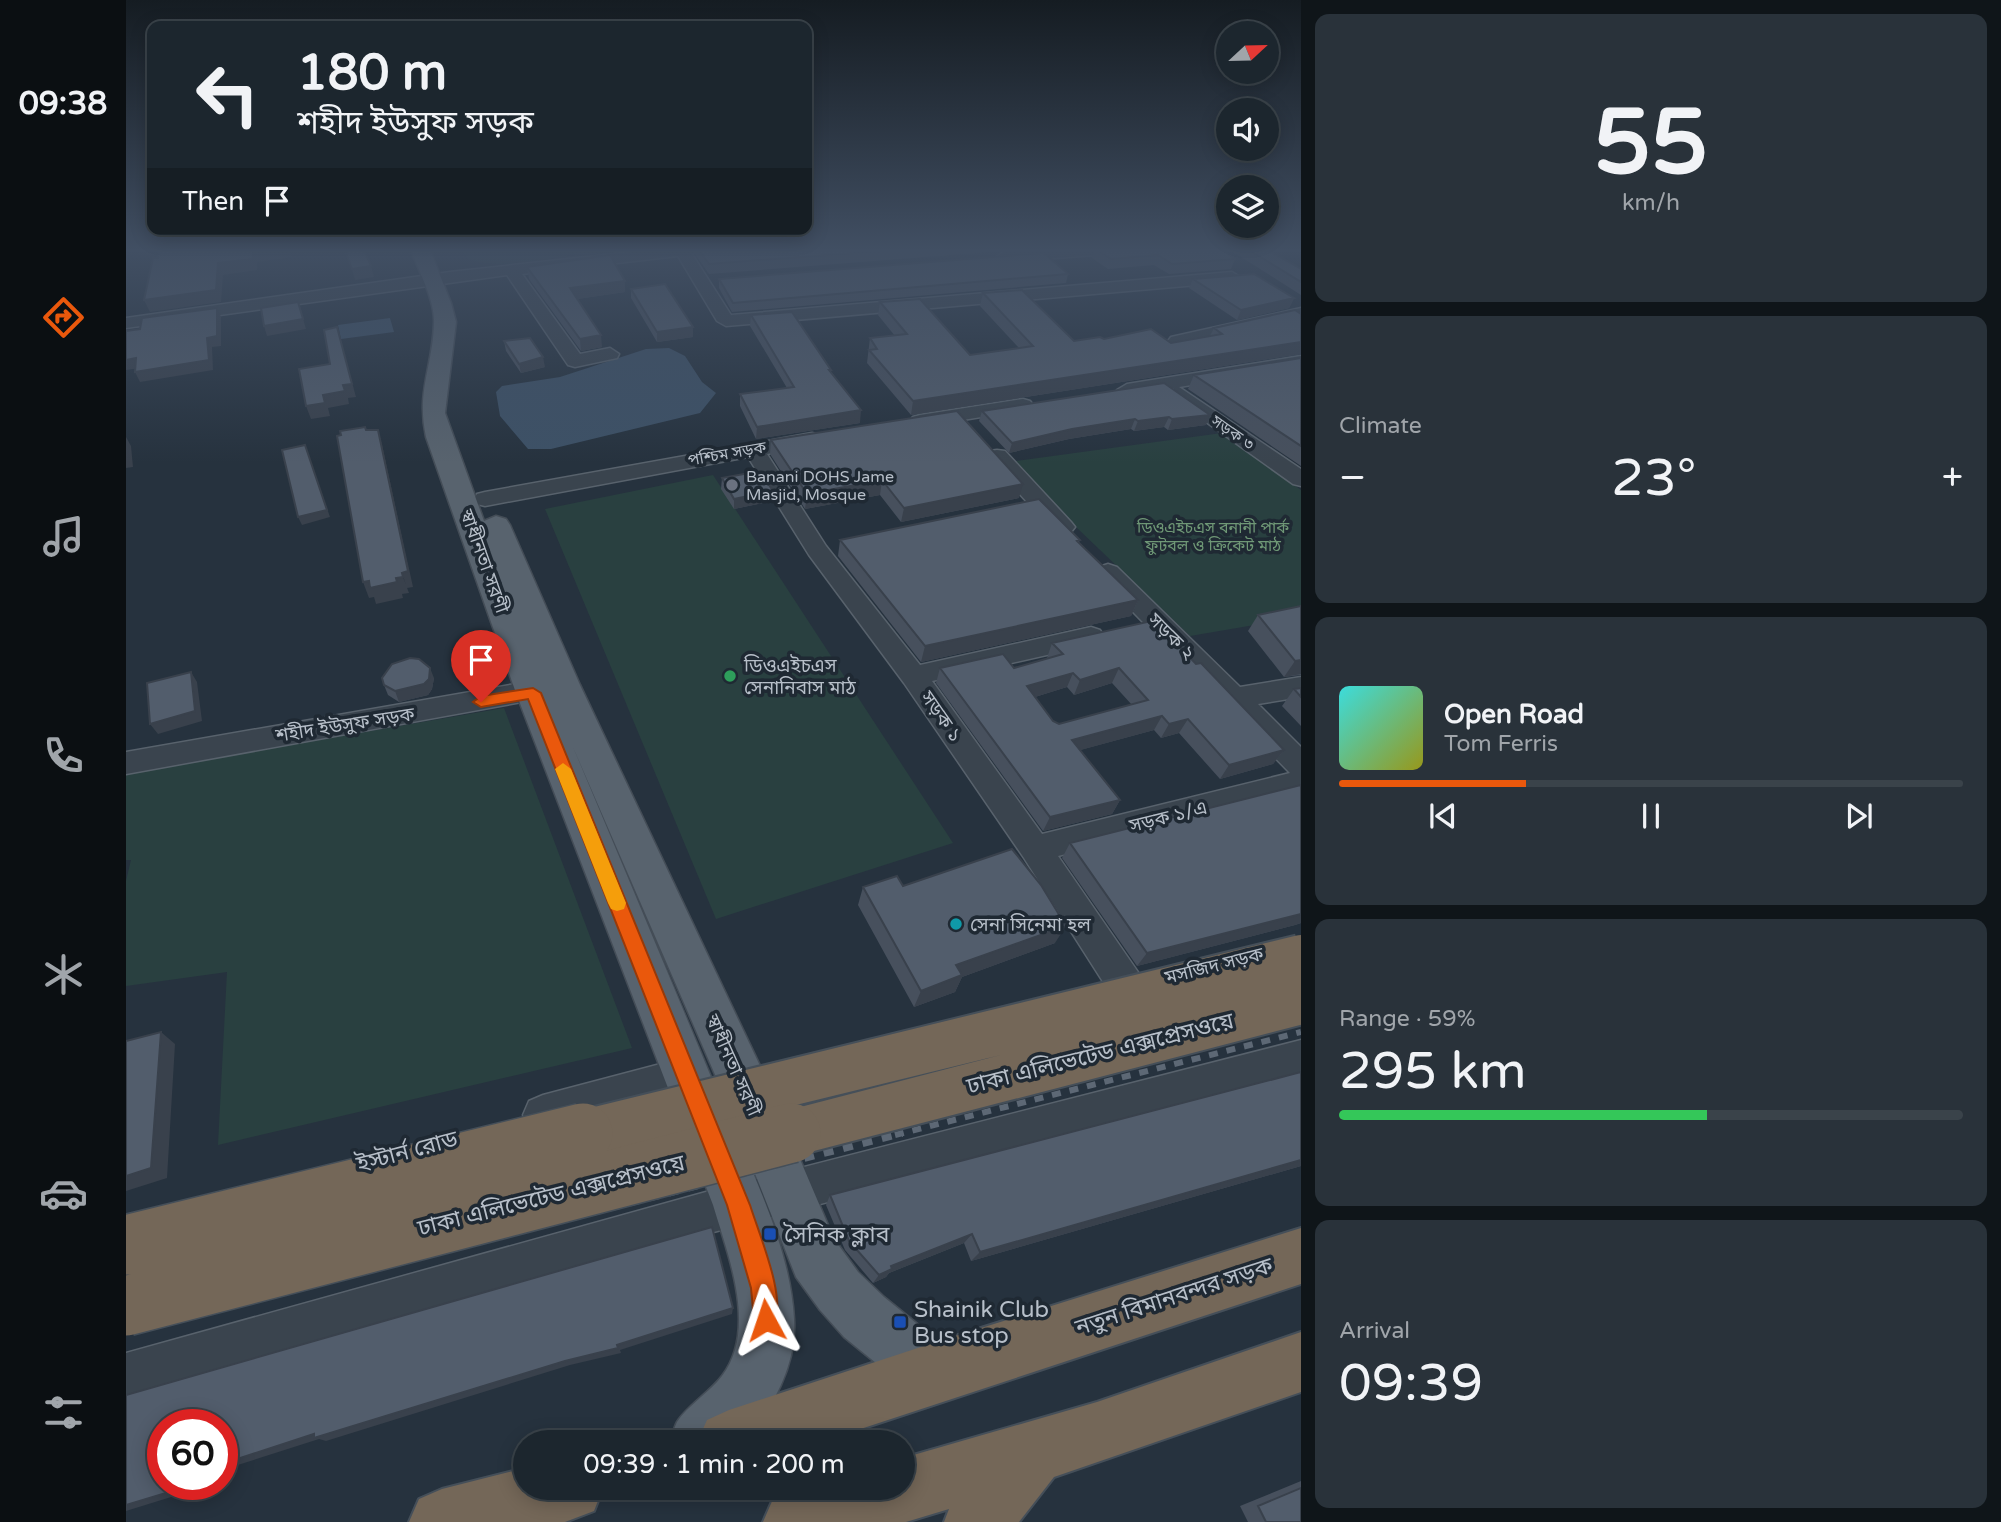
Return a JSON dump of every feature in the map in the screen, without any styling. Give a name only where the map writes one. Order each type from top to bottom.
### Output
[{"type":"highway","points":[[126,1245],[1301,957]]},
{"type":"highway","name":"ঢাকা এলিভেটেড এক্সপ্রেসওয়ে","points":[[126,1306],[1301,1001]]},
{"type":"highway","name":"নতুন বিমানবন্দর সড়ক","points":[[764,1430],[933,1373],[1301,1256]]},
{"type":"highway","points":[[796,1522],[1097,1433],[1301,1362]]},
{"type":"highway","points":[[977,1522],[1035,1451]]},
{"type":"highway","points":[[442,1522],[525,1500]]},
{"type":"main road","name":"স্বাধীনতা সরণী","points":[[445,321],[433,393],[433,413],[439,437],[548,689],[744,1086],[815,1258],[839,1291],[864,1317],[933,1373]]},
{"type":"main road","name":"স্বাধীনতা সরণী","points":[[460,321],[451,391],[453,411],[548,689],[714,1150],[739,1205],[763,1288],[765,1354],[751,1385],[731,1411],[711,1430]]},
{"type":"street","points":[[547,321],[575,361],[610,354]]},
{"type":"street","points":[[1177,341],[1246,321]]},
{"type":"street","points":[[1110,393],[1301,362]]},
{"type":"street","name":"সড়ক ৩","points":[[1165,384],[1301,479]]},
{"type":"street","points":[[894,425],[1041,402]]},
{"type":"street","name":"সড়ক ২","points":[[959,415],[1040,504],[1301,765]]},
{"type":"street","name":"পশ্চিম সড়ক","points":[[485,499],[752,448],[830,436]]},
{"type":"street","name":"সড়ক ১","points":[[752,448],[830,547],[914,676],[1127,987]]},
{"type":"street","points":[[1014,509],[1040,504]]},
{"type":"street","points":[[914,676],[1156,621]]},
{"type":"street","points":[[1235,698],[1301,687]]},
{"type":"street","name":"শহীদ ইউসুফ সড়ক","points":[[126,763],[548,689]]},
{"type":"street","name":"সড়ক ১/এ","points":[[1035,849],[1301,782]]},
{"type":"street","name":"মসজিদ সড়ক","points":[[744,1086],[1301,943]]},
{"type":"street","points":[[126,1376],[739,1205],[1301,1059]]},
{"type":"street","name":"ইস্টার্ন রোড","points":[[126,1222],[692,1087],[744,1086]]},
{"type":"green space","name":"ডিওএইচএস বনানী পার্ক ফুটবল ও ক্রিকেট মাঠ","points":[[1222,433],[1301,490],[1301,617],[1190,636],[1008,462]]},
{"type":"green space","name":"ডিওএইচএস সেনানিবাস মাঠ","points":[[713,475],[953,843],[716,919],[545,509]]},
{"type":"green space","points":[[504,708],[632,1048],[218,1145],[227,972],[126,986],[126,881],[131,860],[126,860],[126,773]]},
{"type":"water","points":[[391,321],[394,332],[341,339],[338,325]]},
{"type":"water","points":[[669,348],[685,356],[702,382],[716,393],[700,413],[551,449],[528,449],[500,416],[496,392],[502,386],[560,377],[646,349]]},
{"type":"building","points":[[141,321],[217,321],[217,336],[207,338],[209,360],[135,372],[136,358],[126,360],[126,331],[140,329]]},
{"type":"building","points":[[263,321],[292,321],[264,326]]},
{"type":"building","points":[[567,321],[592,321],[601,335],[580,339]]},
{"type":"building","points":[[650,321],[689,321],[693,327],[657,332]]},
{"type":"building","points":[[755,321],[798,321],[829,370],[861,410],[757,427],[740,394],[794,387]]},
{"type":"building","points":[[896,321],[940,321],[970,355],[1033,346],[1009,321],[1054,321],[1074,341],[1100,337],[1104,339],[1151,329],[1171,343],[1222,334],[1214,328],[1245,321],[1301,321],[1301,342],[913,401],[869,350],[877,349],[870,338],[907,334]]},
{"type":"building","points":[[337,327],[352,384],[343,385],[345,391],[323,395],[325,403],[306,406],[299,369],[330,364],[324,330]]},
{"type":"building","points":[[530,338],[543,357],[519,364],[504,341]]},
{"type":"building","points":[[1301,358],[1301,446],[1194,375]]},
{"type":"building","points":[[1164,383],[1210,415],[1138,421],[1135,419],[1072,429],[1012,443],[982,411]]},
{"type":"building","points":[[957,411],[1023,484],[904,508],[882,480],[807,494],[771,440]]},
{"type":"building","points":[[365,427],[366,430],[378,430],[408,571],[402,573],[403,577],[396,578],[397,582],[370,588],[369,581],[363,582],[337,436],[341,435],[340,431]]},
{"type":"building","points":[[305,445],[327,510],[298,517],[282,450]]},
{"type":"building","points":[[760,471],[773,491],[734,499],[722,478]]},
{"type":"building","points":[[1039,499],[1080,540],[1077,541],[1138,600],[925,646],[840,540]]},
{"type":"building","points":[[1301,606],[1301,660],[1295,661],[1258,615]]},
{"type":"building","points":[[1156,620],[1196,664],[1201,663],[1284,750],[1229,765],[1188,719],[1169,724],[1162,716],[1072,740],[1120,800],[1050,817],[940,668],[1003,654],[1014,668],[1063,654],[1052,643]],"holes":[[[1119,668],[1148,700],[1059,724],[1053,721],[1027,686],[1073,673],[1080,680]]]},
{"type":"building","points":[[410,658],[419,659],[430,668],[429,679],[424,684],[395,691],[384,685],[382,678],[392,664]]},
{"type":"building","points":[[191,672],[195,711],[150,724],[147,683]]},
{"type":"building","points":[[1301,688],[1301,697],[1294,689]]},
{"type":"building","points":[[1301,785],[1301,914],[1147,953],[1070,843]]},
{"type":"building","name":"সেনা সিনেমা হল","points":[[1012,849],[1041,885],[1066,926],[956,965],[962,975],[921,991],[863,887],[897,876],[903,886]]},
{"type":"building","points":[[161,1032],[151,1168],[126,1176],[126,1041]]},
{"type":"building","points":[[1301,1072],[1301,1160],[980,1252],[972,1234],[891,1266],[892,1269],[879,1275],[849,1241],[830,1195]]},
{"type":"building","points":[[712,1227],[733,1308],[617,1345],[618,1348],[565,1361],[314,1438],[314,1434],[238,1459],[238,1409],[147,1409],[147,1499],[126,1505],[126,1395]]},
{"type":"building","points":[[1301,1488],[1301,1522],[1266,1522],[1258,1506]]},
{"type":"tram line","points":[[773,1135],[1301,1004]]},
{"type":"tram line","points":[[126,1296],[780,1133]]},
{"type":"railway","points":[[895,1135],[1301,1032]]},
{"type":"railway","points":[[126,1331],[902,1133]]},
{"type":"slow traffic","points":[[563,769],[617,903]]},
{"type":"place","name":"Banani DOHS Jame Masjid, Mosque","points":[[732,485]]},
{"type":"place","name":"ডিওএইচএস সেনানিবাস মাঠ","points":[[730,676]]},
{"type":"place","name":"সেনা সিনেমা হল","points":[[956,924]]},
{"type":"place","name":"সৈনিক ক্লাব","points":[[770,1234]]},
{"type":"place","name":"Shainik Club Bus stop","points":[[900,1322]]},
{"type":"route","points":[[481,702],[533,693],[696,1098],[714,1150],[739,1205],[763,1288],[766,1320]]}]
